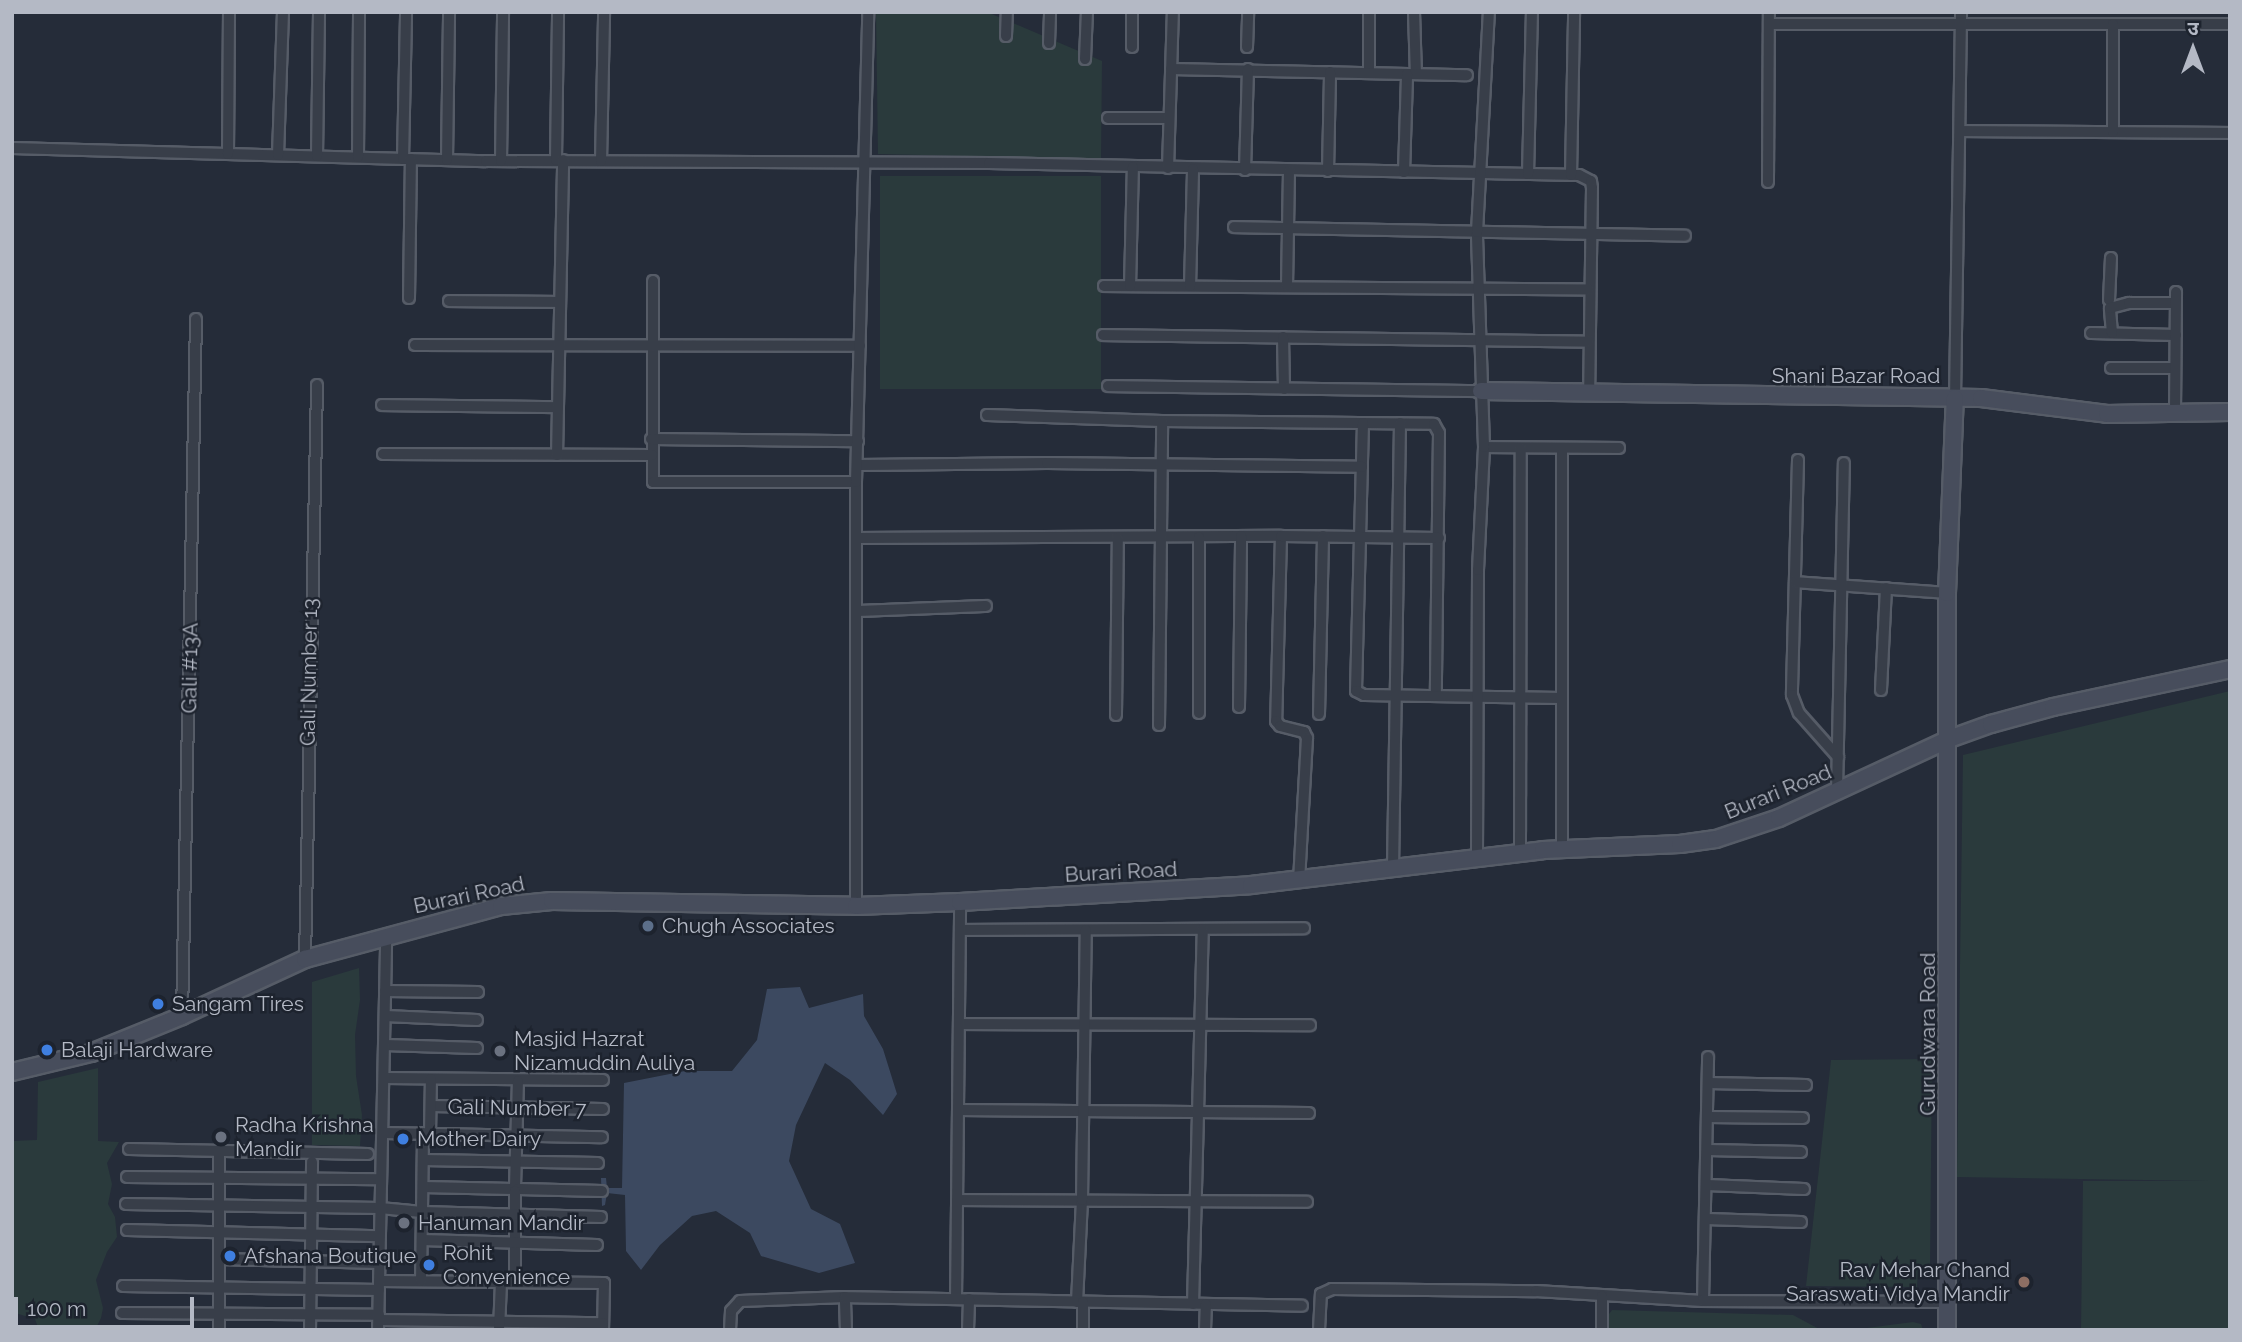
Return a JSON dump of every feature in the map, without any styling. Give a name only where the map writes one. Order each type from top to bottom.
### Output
[{"type":"main road","name":"Shani Bazar Road","points":[[1481,391],[1955,398],[2107,414],[2230,412]]},
{"type":"main road","name":"Gurudwara Road","points":[[1947,1330],[1947,593],[1955,398]]},
{"type":"main road","name":"Burari Road","points":[[12,1072],[91,1053],[182,1016],[304,959],[481,910],[530,902],[856,906],[960,902],[1299,880],[1562,849],[1680,844],[1716,839],[1779,818],[1949,739],[2053,707],[2230,669]]},
{"type":"street","points":[[228,153],[229,12]]},
{"type":"street","points":[[278,155],[283,12]]},
{"type":"street","points":[[317,156],[319,12]]},
{"type":"street","points":[[358,157],[359,12]]},
{"type":"street","points":[[406,12],[409,298]]},
{"type":"street","points":[[447,160],[449,12]]},
{"type":"street","points":[[501,161],[503,12]]},
{"type":"street","points":[[557,454],[560,160],[558,12]]},
{"type":"street","points":[[601,160],[604,12]]},
{"type":"street","points":[[856,906],[856,482],[868,12]]},
{"type":"street","points":[[1006,36],[1007,12]]},
{"type":"street","points":[[1049,43],[1050,12]]},
{"type":"street","points":[[1085,59],[1087,12]]},
{"type":"street","points":[[1132,12],[1132,47]]},
{"type":"street","points":[[1168,168],[1173,12]]},
{"type":"street","points":[[1247,47],[1248,12]]},
{"type":"street","points":[[1369,12],[1370,73]]},
{"type":"street","points":[[1404,172],[1414,12]]},
{"type":"street","points":[[1477,858],[1476,697],[1484,447],[1478,342],[1477,232],[1489,12]]},
{"type":"street","points":[[1528,174],[1532,12]]},
{"type":"street","points":[[1571,175],[1574,12]]},
{"type":"street","points":[[1768,183],[1769,12]]},
{"type":"street","points":[[2206,12],[2206,24]]},
{"type":"street","points":[[1769,24],[1961,17],[2113,24],[2230,24]]},
{"type":"street","points":[[1955,398],[1961,17]]},
{"type":"street","points":[[2113,24],[2113,132]]},
{"type":"street","points":[[1171,69],[1467,75]]},
{"type":"street","points":[[1245,170],[1248,69]]},
{"type":"street","points":[[1328,171],[1329,72]]},
{"type":"street","points":[[1108,118],[1170,118]]},
{"type":"street","points":[[1961,131],[2230,133]]},
{"type":"street","points":[[12,148],[501,161],[865,162],[1586,177],[1591,181],[1589,393]]},
{"type":"street","points":[[1130,286],[1133,167]]},
{"type":"street","points":[[1190,286],[1193,169]]},
{"type":"street","points":[[1287,286],[1289,171]]},
{"type":"street","points":[[1234,227],[1685,236]]},
{"type":"street","points":[[2109,300],[2110,258]]},
{"type":"street","points":[[653,281],[652,481],[656,484],[856,482]]},
{"type":"street","points":[[1104,286],[1589,289]]},
{"type":"street","points":[[2112,333],[2110,308],[2176,298],[2175,412]]},
{"type":"street","points":[[449,301],[559,302]]},
{"type":"street","name":"Gali #13A","points":[[182,1016],[196,319]]},
{"type":"street","points":[[2091,333],[2176,335]]},
{"type":"street","points":[[1103,335],[1589,342]]},
{"type":"street","points":[[1283,337],[1284,389]]},
{"type":"street","points":[[415,345],[860,346]]},
{"type":"street","points":[[2111,368],[2175,368]]},
{"type":"street","name":"Gali Number 13","points":[[304,959],[317,385]]},
{"type":"street","points":[[1108,386],[1481,391]]},
{"type":"street","points":[[382,405],[558,407]]},
{"type":"street","points":[[986,415],[1161,421],[1427,423],[1438,427],[1436,696]]},
{"type":"street","points":[[1159,725],[1163,466],[1161,421]]},
{"type":"street","points":[[1363,423],[1358,695],[1561,698]]},
{"type":"street","points":[[1393,869],[1400,423]]},
{"type":"street","points":[[652,439],[858,441]]},
{"type":"street","points":[[1484,447],[1619,448]]},
{"type":"street","points":[[1520,853],[1521,447]]},
{"type":"street","points":[[1562,448],[1562,849]]},
{"type":"street","points":[[383,454],[652,455]]},
{"type":"street","points":[[1798,460],[1792,695],[1799,713],[1838,757]]},
{"type":"street","points":[[857,465],[1047,463],[1362,467]]},
{"type":"street","points":[[1837,791],[1844,463]]},
{"type":"street","points":[[1239,707],[1241,536]]},
{"type":"street","points":[[1281,536],[1276,721],[1280,726],[1304,732],[1307,738],[1299,880]]},
{"type":"street","points":[[1319,714],[1323,536]]},
{"type":"street","points":[[1199,537],[1199,713]]},
{"type":"street","points":[[856,538],[1439,538]]},
{"type":"street","points":[[1116,715],[1118,538]]},
{"type":"street","points":[[1795,582],[1947,593]]},
{"type":"street","points":[[1881,690],[1886,588]]},
{"type":"street","points":[[857,611],[986,606]]},
{"type":"street","points":[[956,1299],[960,902]]},
{"type":"street","points":[[960,930],[1304,928]]},
{"type":"street","points":[[1192,1304],[1203,929]]},
{"type":"street","points":[[1083,1330],[1080,1302],[1086,930]]},
{"type":"street","points":[[379,1322],[386,936]]},
{"type":"street","points":[[386,991],[478,992]]},
{"type":"street","points":[[385,1016],[477,1020]]},
{"type":"street","points":[[959,1024],[1310,1025]]},
{"type":"street","points":[[385,1045],[477,1048]]},
{"type":"street","points":[[1703,1301],[1708,1057]]},
{"type":"street","points":[[385,1077],[518,1081],[603,1080]]},
{"type":"street","points":[[421,1281],[423,1160],[431,1107],[431,1079]]},
{"type":"street","points":[[515,1282],[518,1081]]},
{"type":"street","points":[[1708,1083],[1806,1085]]},
{"type":"street","name":"Gali Number 7","points":[[431,1107],[603,1110]]},
{"type":"street","points":[[958,1110],[1309,1114]]},
{"type":"street","points":[[1708,1117],[1803,1118]]},
{"type":"street","points":[[384,1133],[602,1137]]},
{"type":"street","points":[[129,1149],[368,1154]]},
{"type":"street","points":[[219,1150],[219,1330]]},
{"type":"street","points":[[1708,1150],[1801,1152]]},
{"type":"street","points":[[423,1160],[598,1163]]},
{"type":"street","points":[[310,1330],[312,1162]]},
{"type":"street","points":[[127,1177],[381,1179]]},
{"type":"street","points":[[1707,1185],[1804,1189]]},
{"type":"street","points":[[423,1187],[602,1191]]},
{"type":"street","points":[[957,1200],[1307,1202]]},
{"type":"street","points":[[126,1204],[380,1208],[422,1212],[601,1217]]},
{"type":"street","points":[[1706,1219],[1801,1222]]},
{"type":"street","points":[[127,1230],[380,1236]]},
{"type":"street","points":[[422,1240],[597,1245]]},
{"type":"street","points":[[220,1259],[380,1263]]},
{"type":"street","points":[[122,1313],[311,1315],[379,1322],[603,1326],[604,1283],[421,1281],[311,1289],[127,1286]]},
{"type":"street","points":[[499,1326],[501,1282]]},
{"type":"street","points":[[1319,1330],[1321,1294],[1332,1289],[1536,1290],[1703,1301],[1949,1302]]},
{"type":"street","points":[[1602,1296],[1602,1330]]},
{"type":"street","points":[[845,1297],[846,1330]]},
{"type":"street","points":[[730,1330],[731,1311],[740,1301],[845,1297],[1302,1306]]},
{"type":"street","points":[[968,1330],[969,1299]]},
{"type":"street","points":[[1205,1330],[1206,1304]]},
{"type":"shaded area","points":[[876,12],[987,12],[1102,61],[1101,159],[878,154]]},
{"type":"shaded area","points":[[880,176],[1101,176],[1101,389],[880,389]]},
{"type":"shaded area","points":[[2230,691],[2230,1330],[2081,1330],[2083,1181],[2210,1181],[1957,1177],[1963,755]]},
{"type":"shaded area","points":[[359,968],[360,1000],[355,1035],[356,1076],[362,1115],[360,1146],[312,1145],[312,982]]},
{"type":"shaded area","points":[[1932,1059],[1930,1271],[1918,1270],[1917,1287],[1806,1286],[1831,1060]]},
{"type":"shaded area","points":[[98,1068],[98,1141],[119,1142],[107,1163],[112,1184],[108,1204],[115,1217],[117,1237],[107,1252],[96,1280],[103,1308],[101,1318],[95,1330],[39,1330],[35,1319],[12,1312],[12,1141],[37,1140],[38,1082]]},
{"type":"shaded area","points":[[1612,1310],[1793,1315],[1821,1330],[1607,1330]]},
{"type":"shaded area","points":[[1913,1322],[1921,1324],[1923,1330],[1851,1330]]},
{"type":"water","points":[[800,987],[809,1008],[863,994],[864,1016],[883,1049],[897,1094],[883,1115],[850,1080],[825,1063],[796,1125],[789,1161],[811,1209],[840,1224],[855,1263],[819,1273],[761,1256],[750,1233],[716,1211],[692,1216],[660,1245],[641,1270],[626,1251],[625,1195],[607,1193],[605,1205],[602,1206],[601,1178],[606,1178],[607,1188],[622,1188],[624,1083],[685,1071],[732,1071],[757,1040],[767,989]]},
{"type":"place","name":"Chugh Associates","points":[[648,926]]},
{"type":"place","name":"Sangam Tires","points":[[158,1004]]},
{"type":"place","name":"Balaji Hardware","points":[[47,1050]]},
{"type":"place","name":"Masjid Hazrat Nizamuddin Auliya","points":[[500,1051]]},
{"type":"place","name":"Radha Krishna Mandir","points":[[221,1137]]},
{"type":"place","name":"Mother Dairy","points":[[403,1139]]},
{"type":"place","name":"Hanuman Mandir","points":[[404,1223]]},
{"type":"place","name":"Afshana Boutique","points":[[230,1256]]},
{"type":"place","name":"Rohit Convenience","points":[[429,1265]]},
{"type":"place","name":"Rav Mehar Chand Saraswati Vidya Mandir","points":[[2024,1282]]}]
